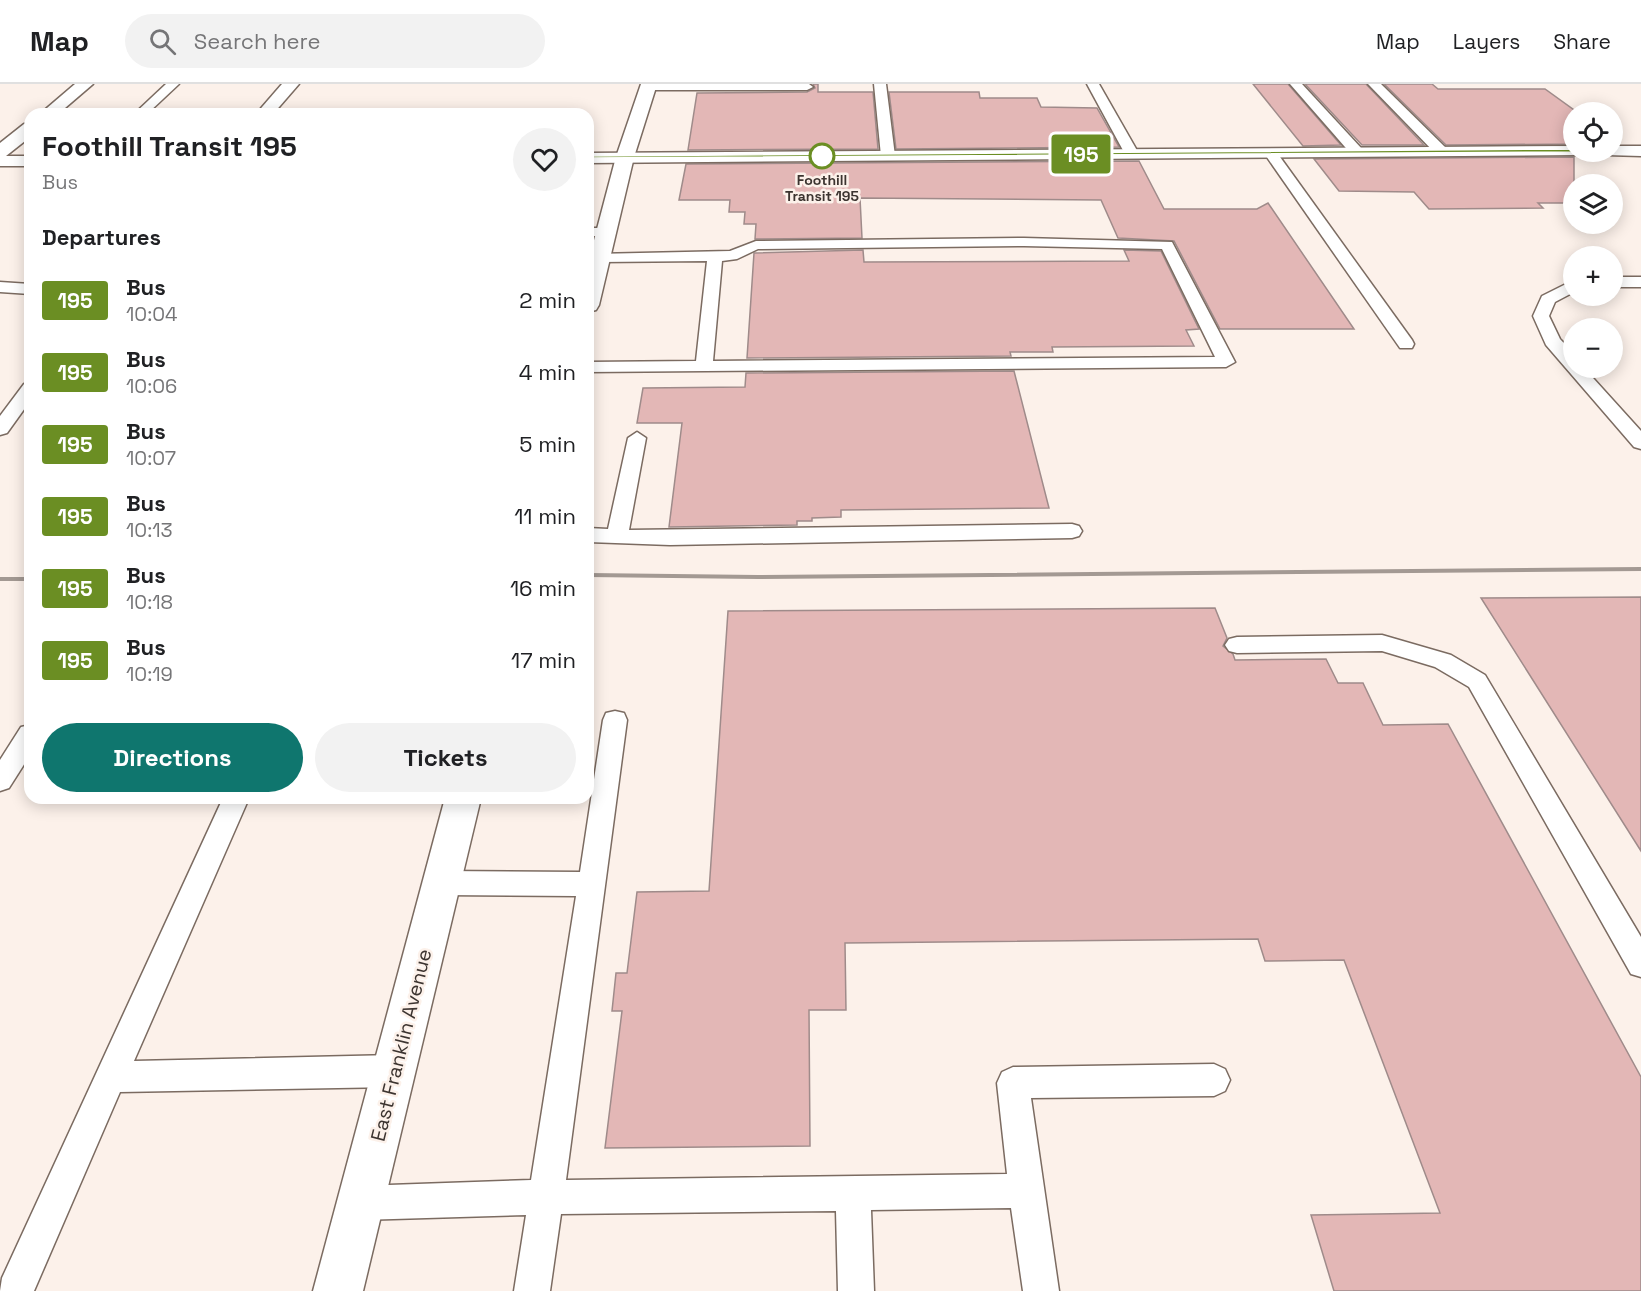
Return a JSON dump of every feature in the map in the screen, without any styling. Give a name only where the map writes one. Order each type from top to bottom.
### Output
[{"type":"main road","points":[[55,108],[85,84]]},
{"type":"main road","points":[[269,108],[291,84]]},
{"type":"main road","points":[[594,281],[600,257],[597,232],[649,86]]},
{"type":"main road","points":[[0,152],[24,133]]},
{"type":"main road","points":[[594,158],[1563,151]]},
{"type":"main road","points":[[1623,151],[1641,151]]},
{"type":"main road","points":[[0,161],[24,161]]},
{"type":"main road","name":"East Franklin Avenue","points":[[338,1291],[462,804]]},
{"type":"lane","points":[[147,108],[173,84]]},
{"type":"lane","points":[[880,84],[888,156]]},
{"type":"lane","points":[[1094,84],[1132,154]]},
{"type":"lane","points":[[1296,84],[1357,153]]},
{"type":"lane","points":[[1374,84],[1442,152]]},
{"type":"lane","points":[[649,86],[807,87]]},
{"type":"lane","points":[[1270,153],[1406,344]]},
{"type":"lane","points":[[594,367],[1226,362],[1167,244],[1024,242],[756,245],[732,256],[600,257]]},
{"type":"lane","points":[[704,367],[715,256]]},
{"type":"lane","points":[[1623,282],[1641,282]]},
{"type":"lane","points":[[0,287],[24,289]]},
{"type":"lane","points":[[1563,291],[1548,299],[1541,316],[1552,341],[1563,354]]},
{"type":"lane","points":[[1584,378],[1641,443]]},
{"type":"lane","points":[[0,429],[24,396]]},
{"type":"lane","points":[[617,536],[637,438]]},
{"type":"lane","points":[[594,535],[670,538],[1072,531]]},
{"type":"lane","points":[[1237,645],[1382,643],[1443,661],[1477,681],[1641,964]]},
{"type":"lane","points":[[532,1291],[615,720]]},
{"type":"lane","points":[[0,781],[24,743]]},
{"type":"lane","points":[[15,1291],[233,804]]},
{"type":"lane","points":[[442,884],[592,884]]},
{"type":"lane","points":[[111,1077],[394,1071]]},
{"type":"lane","points":[[1041,1291],[1026,1191],[1014,1083],[1214,1080]]},
{"type":"lane","points":[[360,1203],[547,1197],[1026,1191]]},
{"type":"lane","points":[[853,1193],[856,1291]]},
{"type":"building","points":[[813,84],[818,84],[818,92],[873,92],[878,149],[688,150],[697,93],[807,92],[815,88]]},
{"type":"building","points":[[1253,84],[1288,84],[1341,145],[1303,146]]},
{"type":"building","points":[[1305,84],[1366,84],[1424,145],[1362,145]]},
{"type":"building","points":[[1384,84],[1432,84],[1438,89],[1545,89],[1563,102],[1563,144],[1446,145]]},
{"type":"building","points":[[889,92],[979,92],[980,98],[1037,98],[1041,107],[1097,108],[1119,147],[896,149]]},
{"type":"building","points":[[1563,157],[1563,162],[1574,162],[1574,174],[1563,174],[1563,203],[1538,203],[1543,208],[1429,209],[1414,192],[1339,191],[1314,159]]},
{"type":"building","points":[[1139,161],[1164,209],[1257,209],[1268,203],[1354,329],[1220,329],[1174,241],[1118,238],[1101,200],[860,198],[862,238],[755,239],[756,224],[744,224],[745,212],[729,212],[730,200],[679,200],[686,164]]},
{"type":"building","points":[[863,250],[864,262],[1129,261],[1124,250],[1161,251],[1199,329],[1186,330],[1194,346],[1052,347],[1053,352],[1010,352],[1011,356],[747,358],[754,253]]},
{"type":"building","points":[[1014,371],[1049,508],[841,510],[841,517],[812,518],[812,521],[797,521],[797,525],[669,527],[682,423],[637,423],[643,388],[745,387],[746,373]]},
{"type":"building","points":[[1641,597],[1641,851],[1481,598]]},
{"type":"building","points":[[1215,608],[1227,638],[1223,646],[1233,654],[1235,660],[1326,659],[1338,683],[1363,683],[1383,725],[1448,724],[1641,1077],[1641,1291],[1334,1291],[1311,1215],[1440,1213],[1344,960],[1265,961],[1258,939],[845,943],[846,1010],[809,1010],[810,1146],[605,1148],[622,1011],[612,1011],[616,973],[627,973],[637,892],[709,891],[728,611]]},
{"type":"railway","points":[[594,575],[758,577],[1641,569]]},
{"type":"railway","points":[[0,579],[24,579]]},
{"type":"bus line","name":"195","points":[[594,158],[1563,151]]},
{"type":"place","name":"Foothill Transit 195","points":[[822,156]]}]
